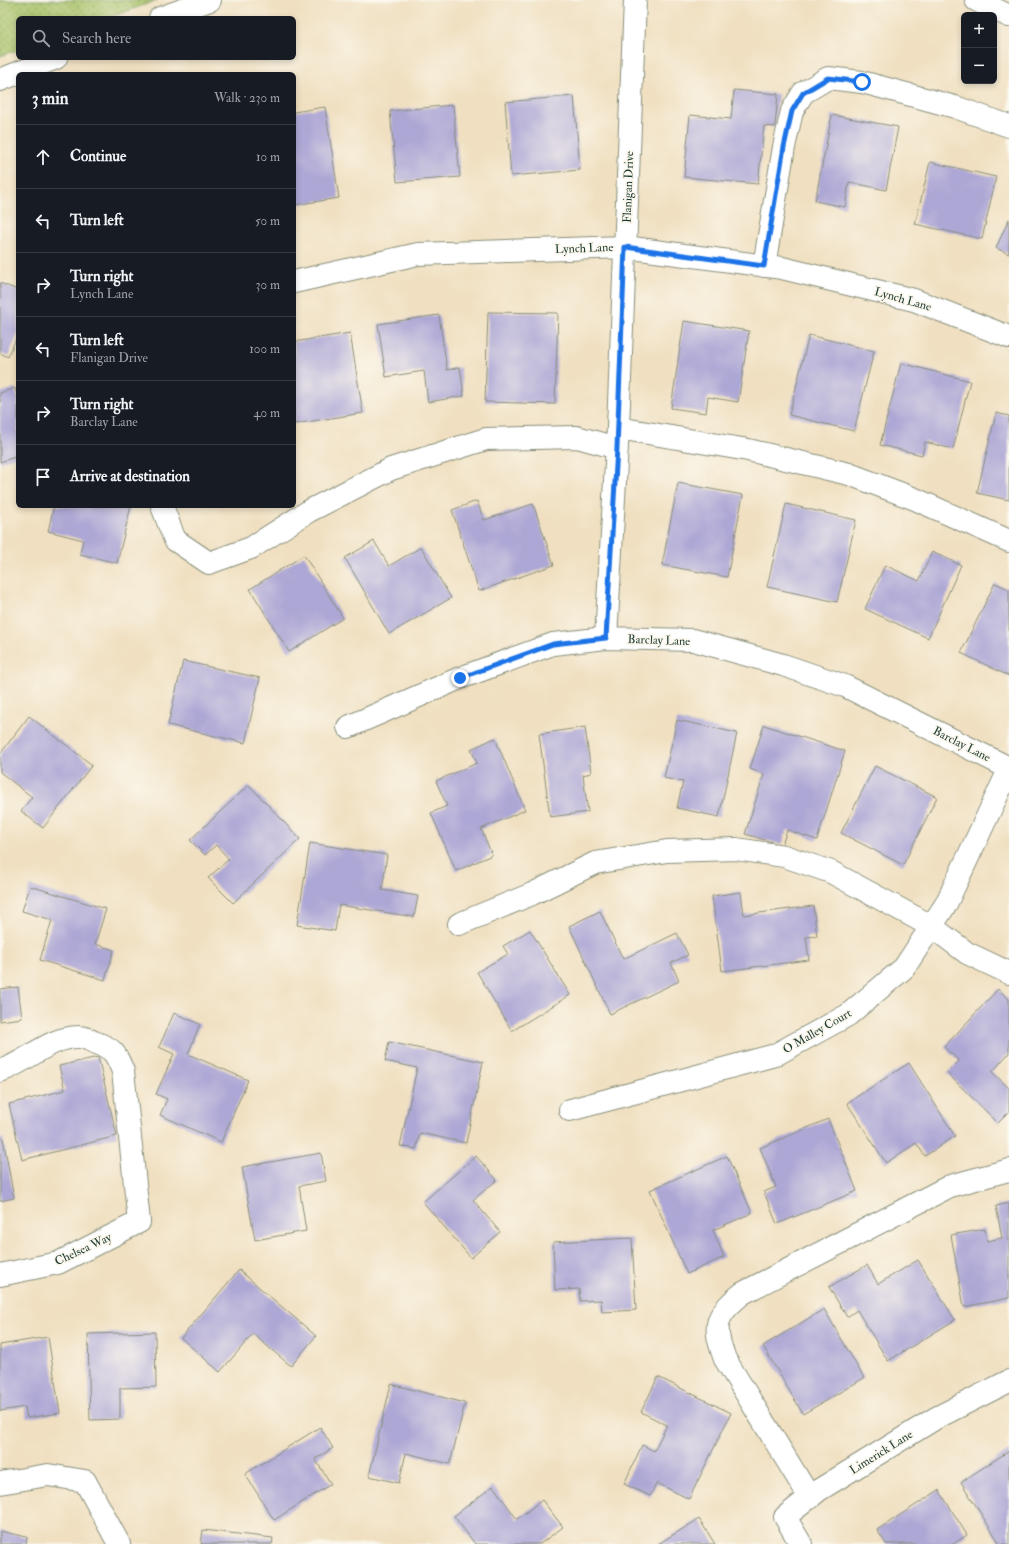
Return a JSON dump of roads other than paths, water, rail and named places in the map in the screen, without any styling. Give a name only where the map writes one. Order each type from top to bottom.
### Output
[{"type":"street","points":[[166,16],[210,0]]},
{"type":"street","name":"Flanigan Drive","points":[[606,638],[617,438],[635,0]]},
{"type":"street","points":[[976,0],[1009,16]]},
{"type":"street","points":[[20,72],[51,60]]},
{"type":"street","points":[[0,80],[16,74]]},
{"type":"street","points":[[764,266],[784,147],[792,111],[803,93],[828,78],[862,82],[947,105],[1009,126]]},
{"type":"street","name":"Lynch Lane","points":[[296,282],[418,254],[625,247],[782,268],[914,300],[1009,337]]},
{"type":"street","points":[[163,508],[175,540],[210,563],[251,548],[309,511],[392,469],[486,439],[577,437],[617,438],[748,450],[849,474],[915,499],[1009,541]]},
{"type":"street","name":"Barclay Lane","points":[[348,727],[460,678],[553,644],[606,638],[693,640],[783,665],[845,686],[1009,769]]},
{"type":"street","name":"O Malley Court","points":[[570,1110],[775,1055],[848,1015],[904,968],[946,904],[1009,769]]},
{"type":"street","points":[[459,924],[532,894],[595,863],[667,851],[736,849],[784,856],[831,872],[931,926],[967,953],[1009,973]]},
{"type":"street","name":"Chelsea Way","points":[[0,1071],[64,1039],[80,1037],[107,1046],[116,1053],[124,1071],[139,1222],[58,1263],[0,1275]]},
{"type":"street","points":[[810,1498],[725,1359],[718,1341],[717,1329],[720,1316],[728,1304],[743,1292],[872,1225],[950,1186],[1009,1170]]},
{"type":"street","name":"Limerick Lane","points":[[801,1544],[785,1517],[819,1490],[936,1418],[1009,1381]]},
{"type":"street","points":[[0,1483],[48,1475],[85,1481],[119,1544]]}]
